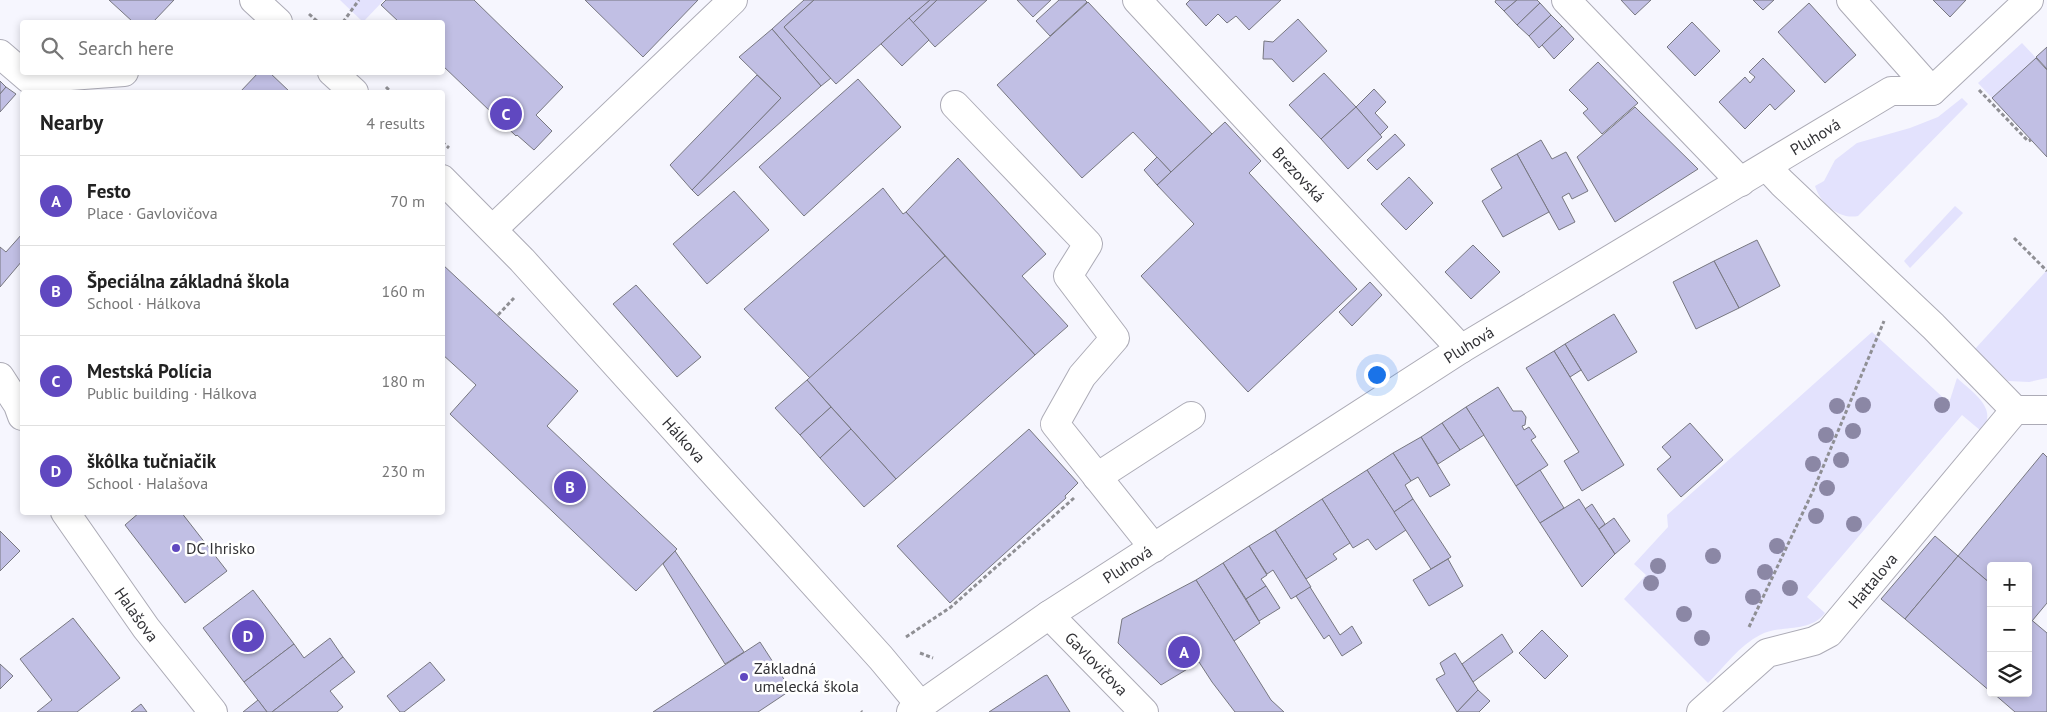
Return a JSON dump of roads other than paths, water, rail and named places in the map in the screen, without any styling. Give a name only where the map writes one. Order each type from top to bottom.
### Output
[{"type":"street","points":[[493,230],[733,0]]},
{"type":"street","name":"Brezovská","points":[[1137,0],[1461,348]]},
{"type":"street","points":[[1566,0],[1741,182]]},
{"type":"street","points":[[1851,0],[1932,90],[2029,0]]},
{"type":"street","points":[[0,54],[20,71]]},
{"type":"street","points":[[24,75],[29,79],[83,75]]},
{"type":"street","points":[[335,75],[352,90]]},
{"type":"street","name":"Pluhová","points":[[916,709],[1049,615],[1461,348],[1767,167],[1891,91],[1932,90]]},
{"type":"street","points":[[955,105],[1088,244],[1068,276],[1115,338],[1082,376],[1056,424],[1154,548]]},
{"type":"street","points":[[1767,167],[1796,197],[1933,326],[2015,410],[2047,410]]},
{"type":"street","name":"Hálkova","points":[[445,182],[493,230],[874,651],[916,709]]},
{"type":"street","points":[[0,377],[20,411]]},
{"type":"street","name":"Hattalova","points":[[1701,712],[1767,652],[1814,641],[1829,633],[2015,410]]},
{"type":"street","points":[[1097,477],[1191,416]]},
{"type":"street","name":"Halašova","points":[[68,515],[146,628],[213,712]]},
{"type":"street","name":"Gavlovičova","points":[[1049,615],[1144,712]]},
{"type":"place","name":"Mestská Polícia","points":[[506,114]]},
{"type":"place","name":"Špeciálna základná škola","points":[[570,487]]},
{"type":"place","name":"DC Ihrisko","points":[[176,548]]},
{"type":"place","name":"škôlka tučniačik","points":[[248,636]]},
{"type":"place","name":"Festo","points":[[1184,652]]},
{"type":"place","name":"Základná umelecká škola","points":[[744,677]]}]
